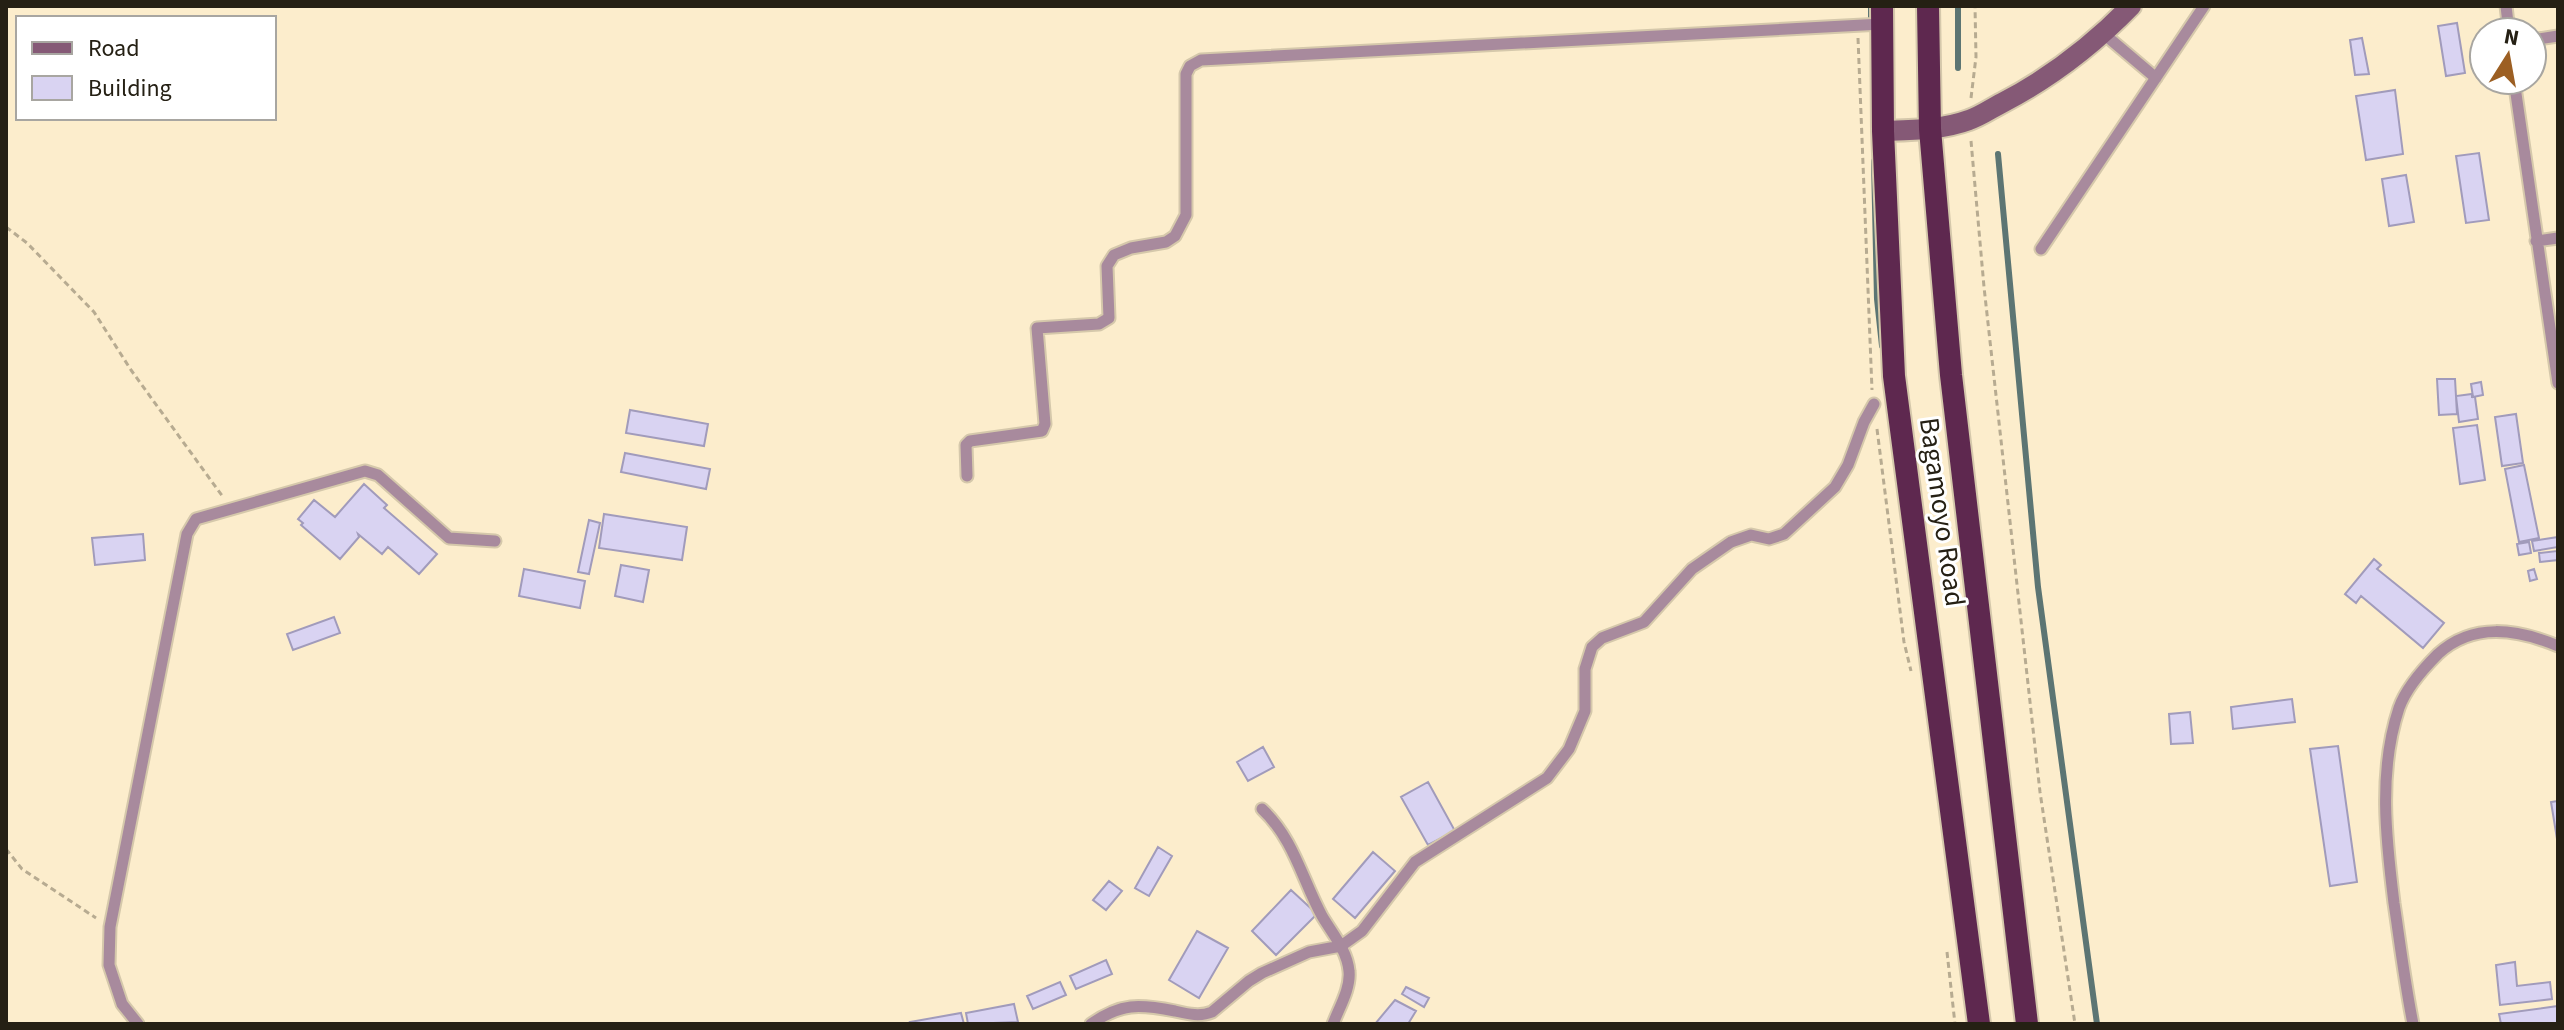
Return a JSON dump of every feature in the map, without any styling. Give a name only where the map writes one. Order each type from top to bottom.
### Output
[{"type":"highway","name":"Bagamoyo Road","points":[[1928,6],[1930,129],[1951,375],[2027,1024]]},
{"type":"highway","name":"Bagamoyo Road","points":[[1882,15],[1883,131],[1894,376],[1979,1024]]},
{"type":"main road","points":[[1883,131],[1930,129],[1969,120],[2024,92],[2072,61],[2131,6]]},
{"type":"lane","points":[[2041,249],[2204,6]]},
{"type":"lane","points":[[967,476],[966,445],[970,441],[1042,431],[1045,424],[1037,328],[1099,324],[1109,318],[1107,266],[1114,255],[1131,248],[1166,242],[1175,236],[1186,215],[1186,74],[1190,66],[1201,60],[1882,15]]},
{"type":"lane","points":[[2104,34],[2156,78]]},
{"type":"lane","points":[[2516,96],[2558,383]]},
{"type":"lane","points":[[2536,241],[2558,238]]},
{"type":"lane","points":[[1091,1024],[1111,1011],[1129,1006],[1144,1006],[1206,1019],[1262,973],[1309,952],[1341,946],[1362,931],[1415,862],[1547,778],[1569,749],[1585,711],[1585,669],[1592,647],[1602,638],[1644,622],[1692,569],[1731,542],[1751,535],[1769,539],[1784,534],[1835,487],[1848,465],[1874,404]]},
{"type":"lane","points":[[138,1024],[122,1004],[109,965],[110,927],[187,534],[196,519],[365,471],[378,475],[449,538],[495,541]]},
{"type":"lane","points":[[2413,1024],[2385,832],[2387,761],[2400,707],[2421,670],[2451,642],[2492,630],[2538,638],[2558,646]]},
{"type":"lane","points":[[1262,809],[1276,822],[1290,843],[1349,968],[1349,977],[1333,1024]]},
{"type":"path","points":[[1975,6],[1976,57],[1969,120],[1985,301],[2040,792],[2075,1024]]},
{"type":"path","points":[[6,227],[27,243],[94,312],[131,370],[231,508]]},
{"type":"path","points":[[6,849],[22,869],[110,927]]},
{"type":"building","points":[[2457,23],[2465,73],[2446,76],[2438,26]]},
{"type":"building","points":[[2362,38],[2369,74],[2355,75],[2350,40]]},
{"type":"building","points":[[2395,90],[2403,154],[2366,160],[2356,96]]},
{"type":"building","points":[[2479,153],[2489,220],[2466,223],[2456,156]]},
{"type":"building","points":[[2406,175],[2414,222],[2389,226],[2382,179]]},
{"type":"building","points":[[2437,379],[2455,379],[2457,414],[2439,415]]},
{"type":"building","points":[[2481,382],[2483,395],[2473,397],[2471,384]]},
{"type":"building","points":[[2472,394],[2478,419],[2459,422],[2456,396]]},
{"type":"building","points":[[630,410],[708,424],[704,446],[626,433]]},
{"type":"building","points":[[2516,414],[2523,463],[2502,466],[2495,417]]},
{"type":"building","points":[[2477,425],[2485,480],[2460,484],[2453,428]]},
{"type":"building","points":[[625,453],[710,469],[706,489],[621,472]]},
{"type":"building","points":[[2524,465],[2539,538],[2519,542],[2505,469]]},
{"type":"building","points":[[364,484],[387,505],[384,508],[437,554],[419,574],[388,547],[382,554],[358,534],[359,537],[340,559],[301,525],[303,523],[298,519],[314,500],[335,517]]},
{"type":"building","points":[[604,514],[687,527],[682,560],[599,548]]},
{"type":"building","points":[[589,520],[600,523],[589,574],[578,572]]},
{"type":"building","points":[[143,534],[145,560],[95,565],[92,538]]},
{"type":"building","points":[[2558,537],[2558,547],[2534,551],[2532,541]]},
{"type":"building","points":[[2529,542],[2531,553],[2519,555],[2517,544]]},
{"type":"building","points":[[2557,551],[2558,560],[2540,562],[2539,553]]},
{"type":"building","points":[[2374,559],[2381,565],[2377,569],[2444,623],[2423,648],[2361,596],[2356,603],[2345,594]]},
{"type":"building","points":[[621,565],[649,570],[643,602],[615,596]]},
{"type":"building","points":[[524,569],[585,581],[580,608],[519,596]]},
{"type":"building","points":[[2534,569],[2537,579],[2530,581],[2528,571]]},
{"type":"building","points":[[334,617],[340,633],[293,650],[287,634]]},
{"type":"building","points":[[2292,699],[2295,722],[2233,729],[2231,707]]},
{"type":"building","points":[[2190,712],[2193,743],[2171,744],[2169,714]]},
{"type":"building","points":[[2338,746],[2357,882],[2330,886],[2310,749]]},
{"type":"building","points":[[1263,747],[1274,767],[1248,781],[1237,762]]},
{"type":"building","points":[[1428,782],[1455,831],[1428,845],[1401,797]]},
{"type":"building","points":[[2558,801],[2558,845],[2551,802]]},
{"type":"building","points":[[1158,847],[1172,856],[1149,896],[1135,888]]},
{"type":"building","points":[[1373,852],[1395,871],[1355,918],[1333,899]]},
{"type":"building","points":[[1109,881],[1122,891],[1106,910],[1093,900]]},
{"type":"building","points":[[1291,890],[1317,914],[1276,955],[1252,931]]},
{"type":"building","points":[[1197,931],[1228,948],[1199,998],[1169,980]]},
{"type":"building","points":[[1106,960],[1112,974],[1076,989],[1070,976]]},
{"type":"building","points":[[2515,962],[2517,986],[2550,982],[2552,999],[2500,1005],[2496,965]]},
{"type":"building","points":[[1060,982],[1066,995],[1033,1009],[1027,996]]},
{"type":"building","points":[[1406,987],[1429,998],[1424,1007],[1402,994]]},
{"type":"building","points":[[1395,1000],[1416,1011],[1408,1024],[1375,1024]]},
{"type":"building","points":[[1014,1004],[1018,1022],[968,1024],[966,1013]]},
{"type":"building","points":[[2558,1006],[2558,1024],[2501,1024],[2499,1014]]},
{"type":"building","points":[[961,1013],[964,1024],[910,1022]]},
{"type":"waterway","points":[[1871,6],[1871,21]]},
{"type":"waterway","points":[[1958,6],[1958,68]]},
{"type":"waterway","points":[[1998,154],[2038,587],[2097,1024]]},
{"type":"waterway","points":[[1874,161],[1877,299],[1882,346]]}]
